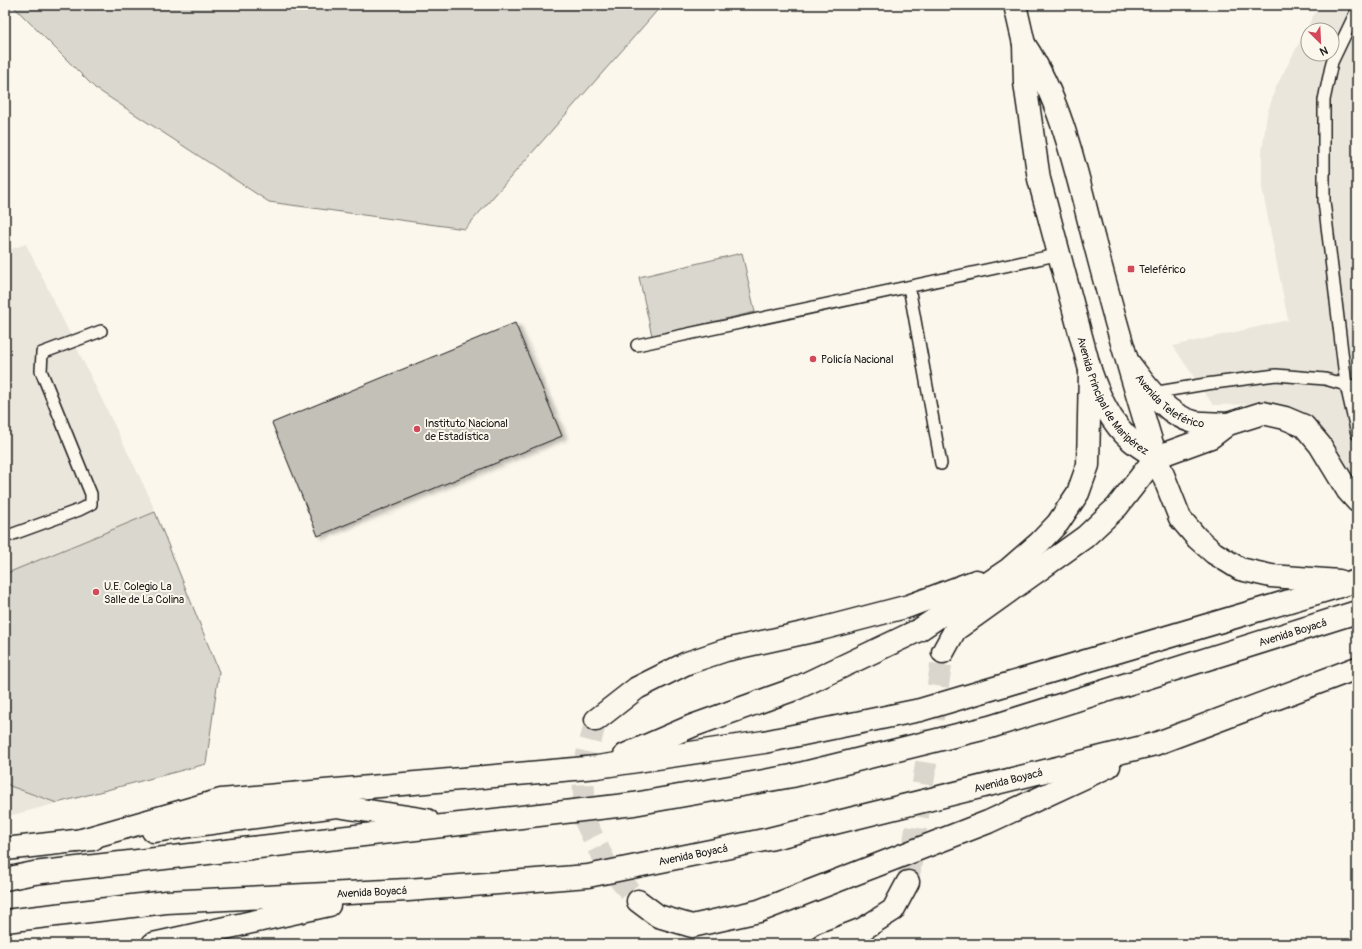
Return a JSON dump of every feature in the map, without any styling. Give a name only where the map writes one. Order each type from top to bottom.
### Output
[{"type":"main road","name":"Avenida Principal de Maripérez","points":[[1015,5],[1024,44],[1025,83],[1040,179],[1061,254],[1090,370],[1100,398],[1117,425],[1132,441],[1156,456]]},
{"type":"main road","name":"Avenida Principal de Maripérez","points":[[1024,44],[1039,66],[1062,124],[1124,357],[1156,456]]},
{"type":"main road","points":[[1040,179],[1046,164],[1052,158],[1058,157],[1066,161],[1075,170]]},
{"type":"main road","name":"Avenida Teleférico","points":[[1124,357],[1152,393],[1173,412],[1193,422],[1228,424]]},
{"type":"main road","points":[[597,767],[692,726],[795,689],[919,630],[1009,569],[1058,524],[1078,493],[1088,465],[1090,370]]},
{"type":"main road","name":"Avenida Teleférico","points":[[1156,456],[1211,437],[1228,424],[1263,413],[1285,418],[1304,426],[1320,445],[1348,491],[1357,501]]},
{"type":"main road","points":[[1156,456],[1180,518],[1197,538],[1214,552],[1240,569],[1271,576],[1354,581]]},
{"type":"main road","points":[[943,652],[955,630],[1085,537],[1117,507],[1156,456]]},
{"type":"main road","points":[[596,720],[637,688],[658,675],[687,663],[726,650],[817,630],[909,606],[1009,569]]},
{"type":"main road","points":[[78,841],[221,800],[597,767],[764,742],[920,710],[1354,581]]},
{"type":"main road","name":"Avenida Boyacá","points":[[5,878],[34,873],[634,804],[792,776],[990,727],[1357,612]]},
{"type":"main road","name":"Avenida Boyacá","points":[[5,921],[166,902],[408,890],[588,876],[769,839],[1155,744],[1357,668]]},
{"type":"main road","points":[[638,901],[658,916],[692,926],[759,912],[988,822],[1155,744]]},
{"type":"main road","points":[[5,849],[78,841],[336,806],[454,825]]},
{"type":"main road","points":[[824,944],[863,929],[892,910],[908,882]]},
{"type":"main road","points":[[153,944],[294,912],[408,890]]},
{"type":"lane","points":[[1357,10],[1332,62],[1324,100],[1324,201],[1357,434]]},
{"type":"lane","points":[[637,345],[1061,254]]},
{"type":"lane","points":[[909,286],[941,464]]},
{"type":"lane","points":[[5,537],[79,510],[91,504],[92,494],[41,371],[42,353],[101,331]]},
{"type":"lane","points":[[1152,393],[1276,375],[1325,379],[1351,386]]},
{"type":"shaded area","points":[[12,5],[662,5],[465,229],[269,202],[95,88]]},
{"type":"shaded area","points":[[1319,5],[1357,5],[1357,491],[1296,412],[1277,404],[1213,405],[1173,346],[1288,320],[1262,188],[1262,152],[1267,114],[1276,87],[1300,41],[1300,62],[1340,62],[1340,22],[1310,22]]},
{"type":"shaded area","name":"U.E. Colegio La Salle de La Colina","points":[[26,244],[148,494],[219,672],[206,764],[5,817],[5,251]]},
{"type":"shaded area","points":[[742,253],[755,312],[652,336],[639,277]]},
{"type":"shaded area","name":"U.E. Colegio La Salle de La Colina","points":[[155,512],[219,672],[206,764],[57,803],[10,786],[5,782],[5,574]]},
{"type":"building","name":"Instituto Nacional de Estadística","points":[[515,323],[562,436],[318,536],[272,423]]},
{"type":"tunnel","points":[[908,882],[943,652]]},
{"type":"tunnel","points":[[596,720],[583,770],[585,821],[606,864],[638,901]]},
{"type":"place","name":"Teleférico","points":[[1131,269]]},
{"type":"place","name":"Policía Nacional","points":[[813,359]]},
{"type":"place","name":"Instituto Nacional de Estadística","points":[[417,429]]},
{"type":"place","name":"U.E. Colegio La Salle de La Colina","points":[[96,592]]}]
